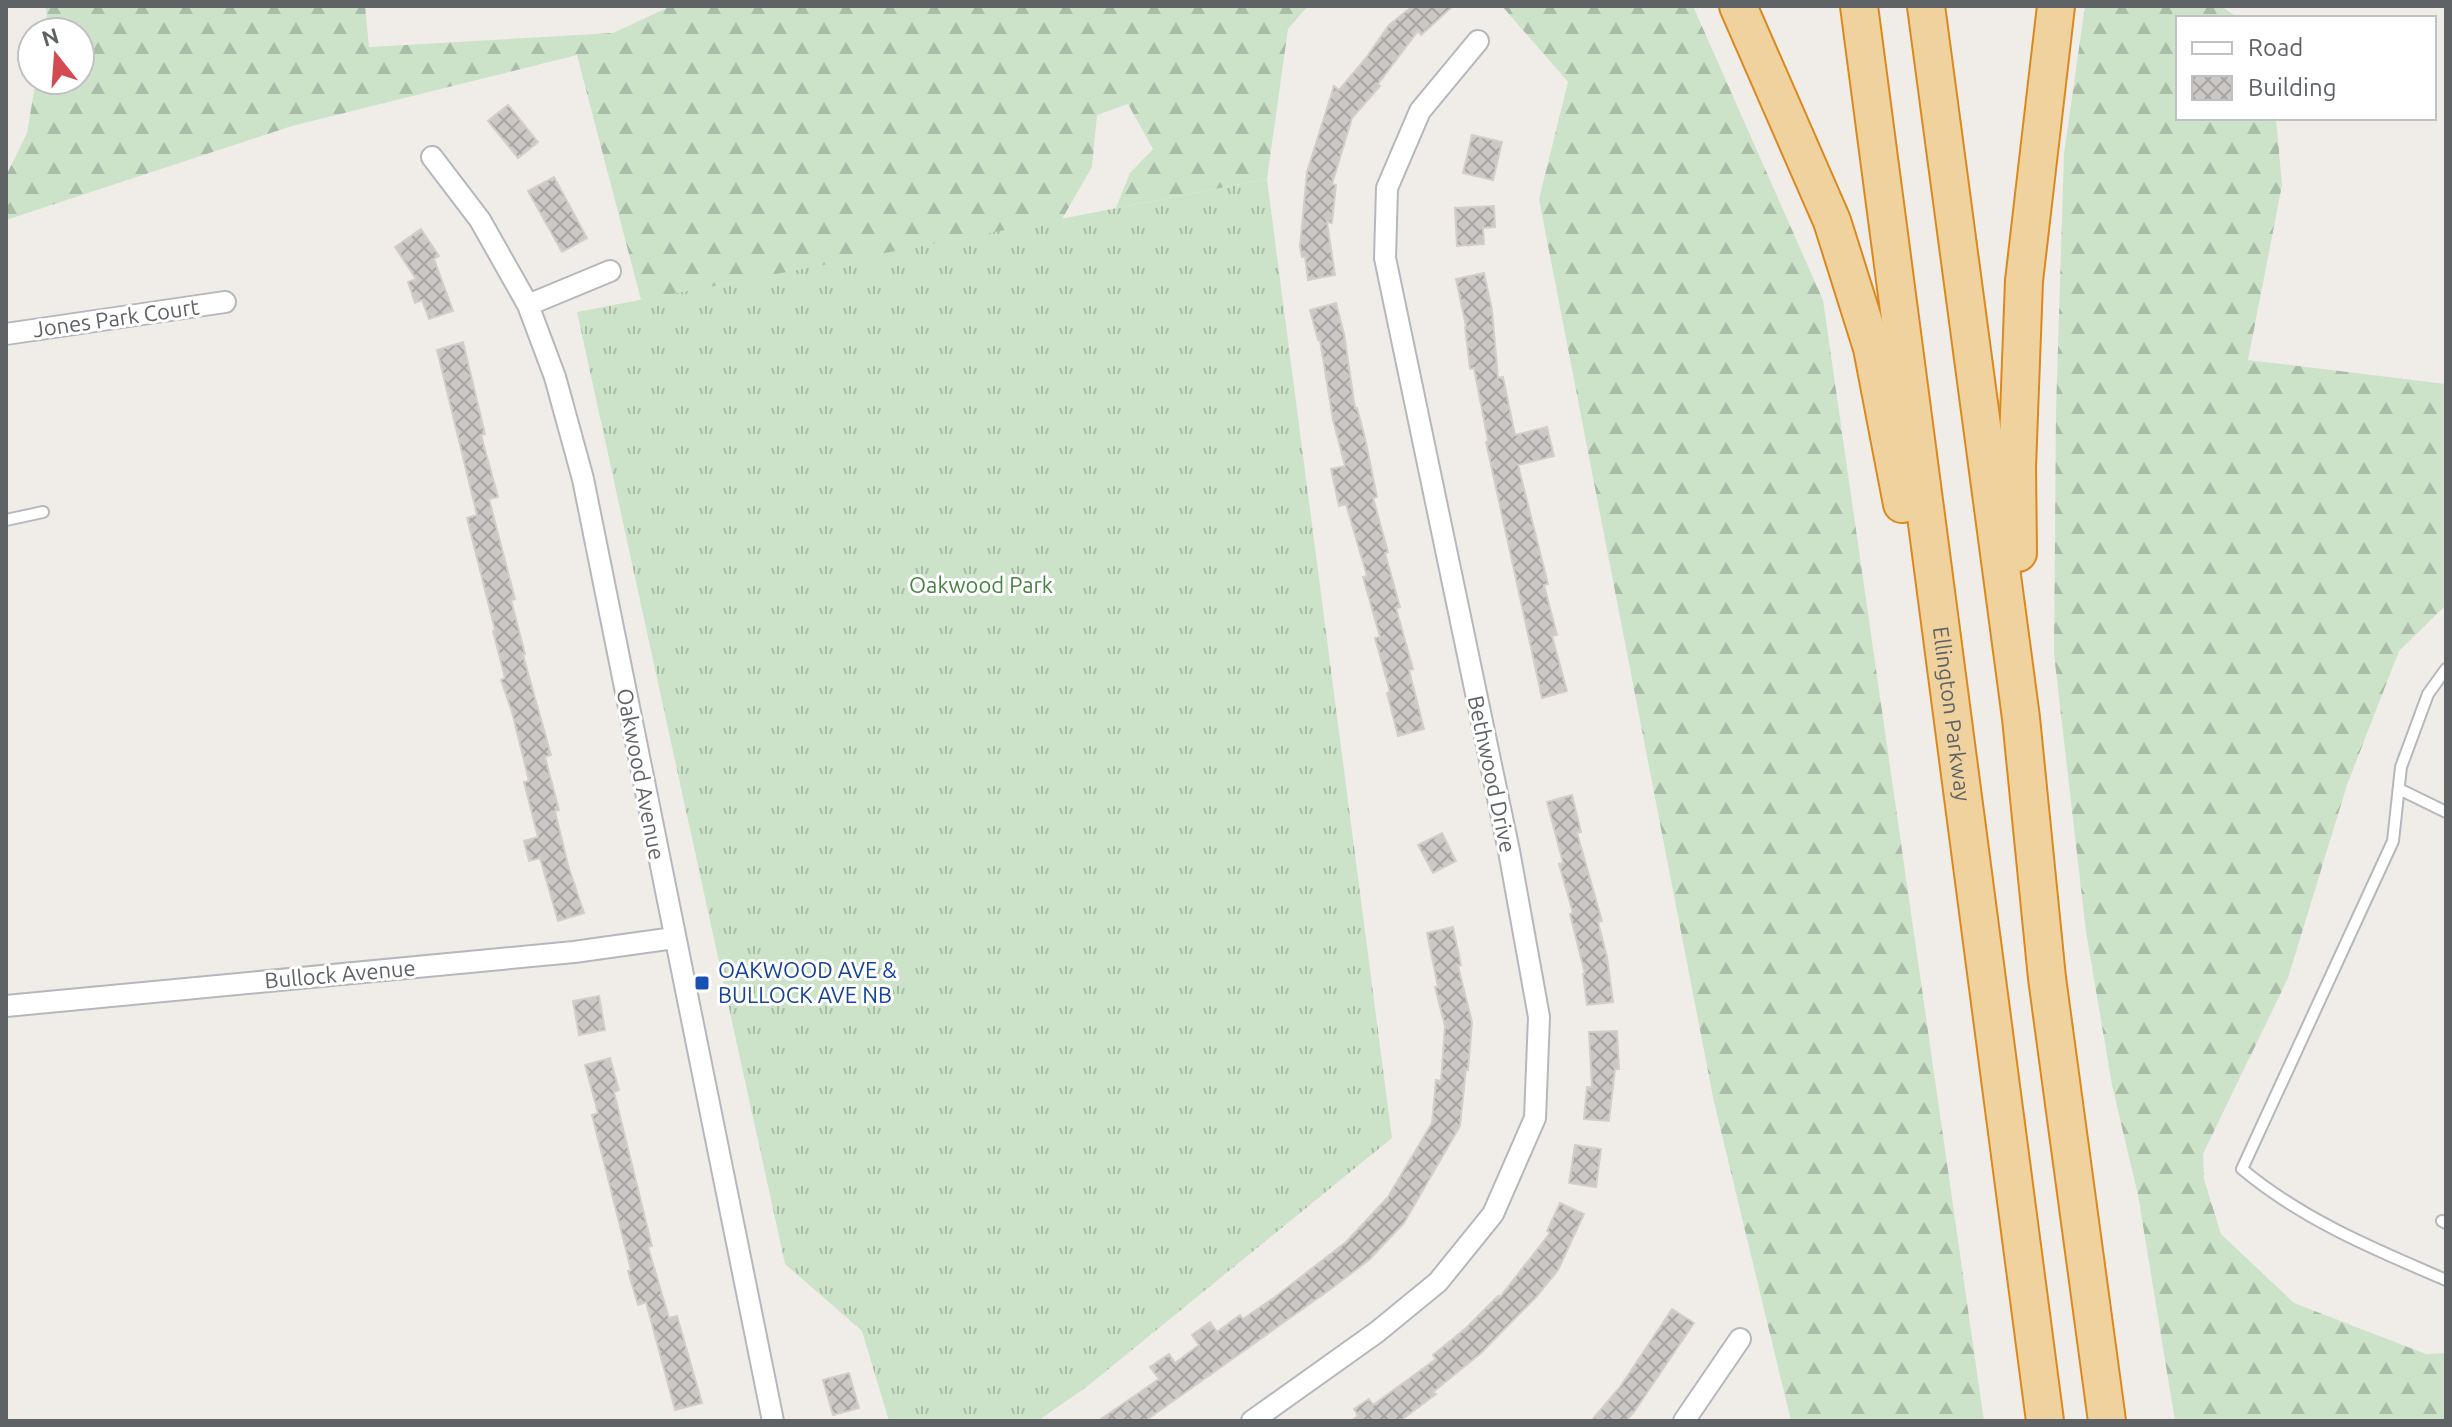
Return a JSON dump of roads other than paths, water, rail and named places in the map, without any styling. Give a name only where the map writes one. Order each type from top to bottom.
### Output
[{"type":"highway","points":[[1738,6],[1832,221],[1872,348],[1988,981]]},
{"type":"highway","name":"Ellington Parkway","points":[[1859,6],[2045,1421]]},
{"type":"highway","points":[[1926,6],[2021,718],[2047,978],[2107,1421]]},
{"type":"highway","points":[[2021,718],[2017,467],[2024,281],[2056,6]]},
{"type":"street","name":"Bethwood Drive","points":[[1252,1421],[1377,1332],[1438,1282],[1493,1214],[1535,1118],[1539,1017],[1509,851],[1385,258],[1387,188],[1420,111],[1478,41]]},
{"type":"street","name":"Oakwood Avenue","points":[[432,157],[480,220],[528,305],[555,377],[583,479],[773,1421]]},
{"type":"street","points":[[528,305],[610,271]]},
{"type":"street","name":"Jones Park Court","points":[[6,334],[225,302]]},
{"type":"street","name":"Bullock Avenue","points":[[6,1006],[574,952],[674,938]]},
{"type":"street","points":[[1684,1421],[1740,1339]]},
{"type":"lane","points":[[6,520],[43,512]]},
{"type":"lane","points":[[2446,669],[2428,694],[2401,767],[2393,841],[2242,1169],[2273,1194],[2351,1240],[2446,1280]]},
{"type":"lane","points":[[2399,789],[2446,812]]},
{"type":"place","name":"OAKWOOD AVE & BULLOCK AVE NB","points":[[702,983]]},
{"type":"park label","name":"Oakwood Park","points":[[981,585]]}]
